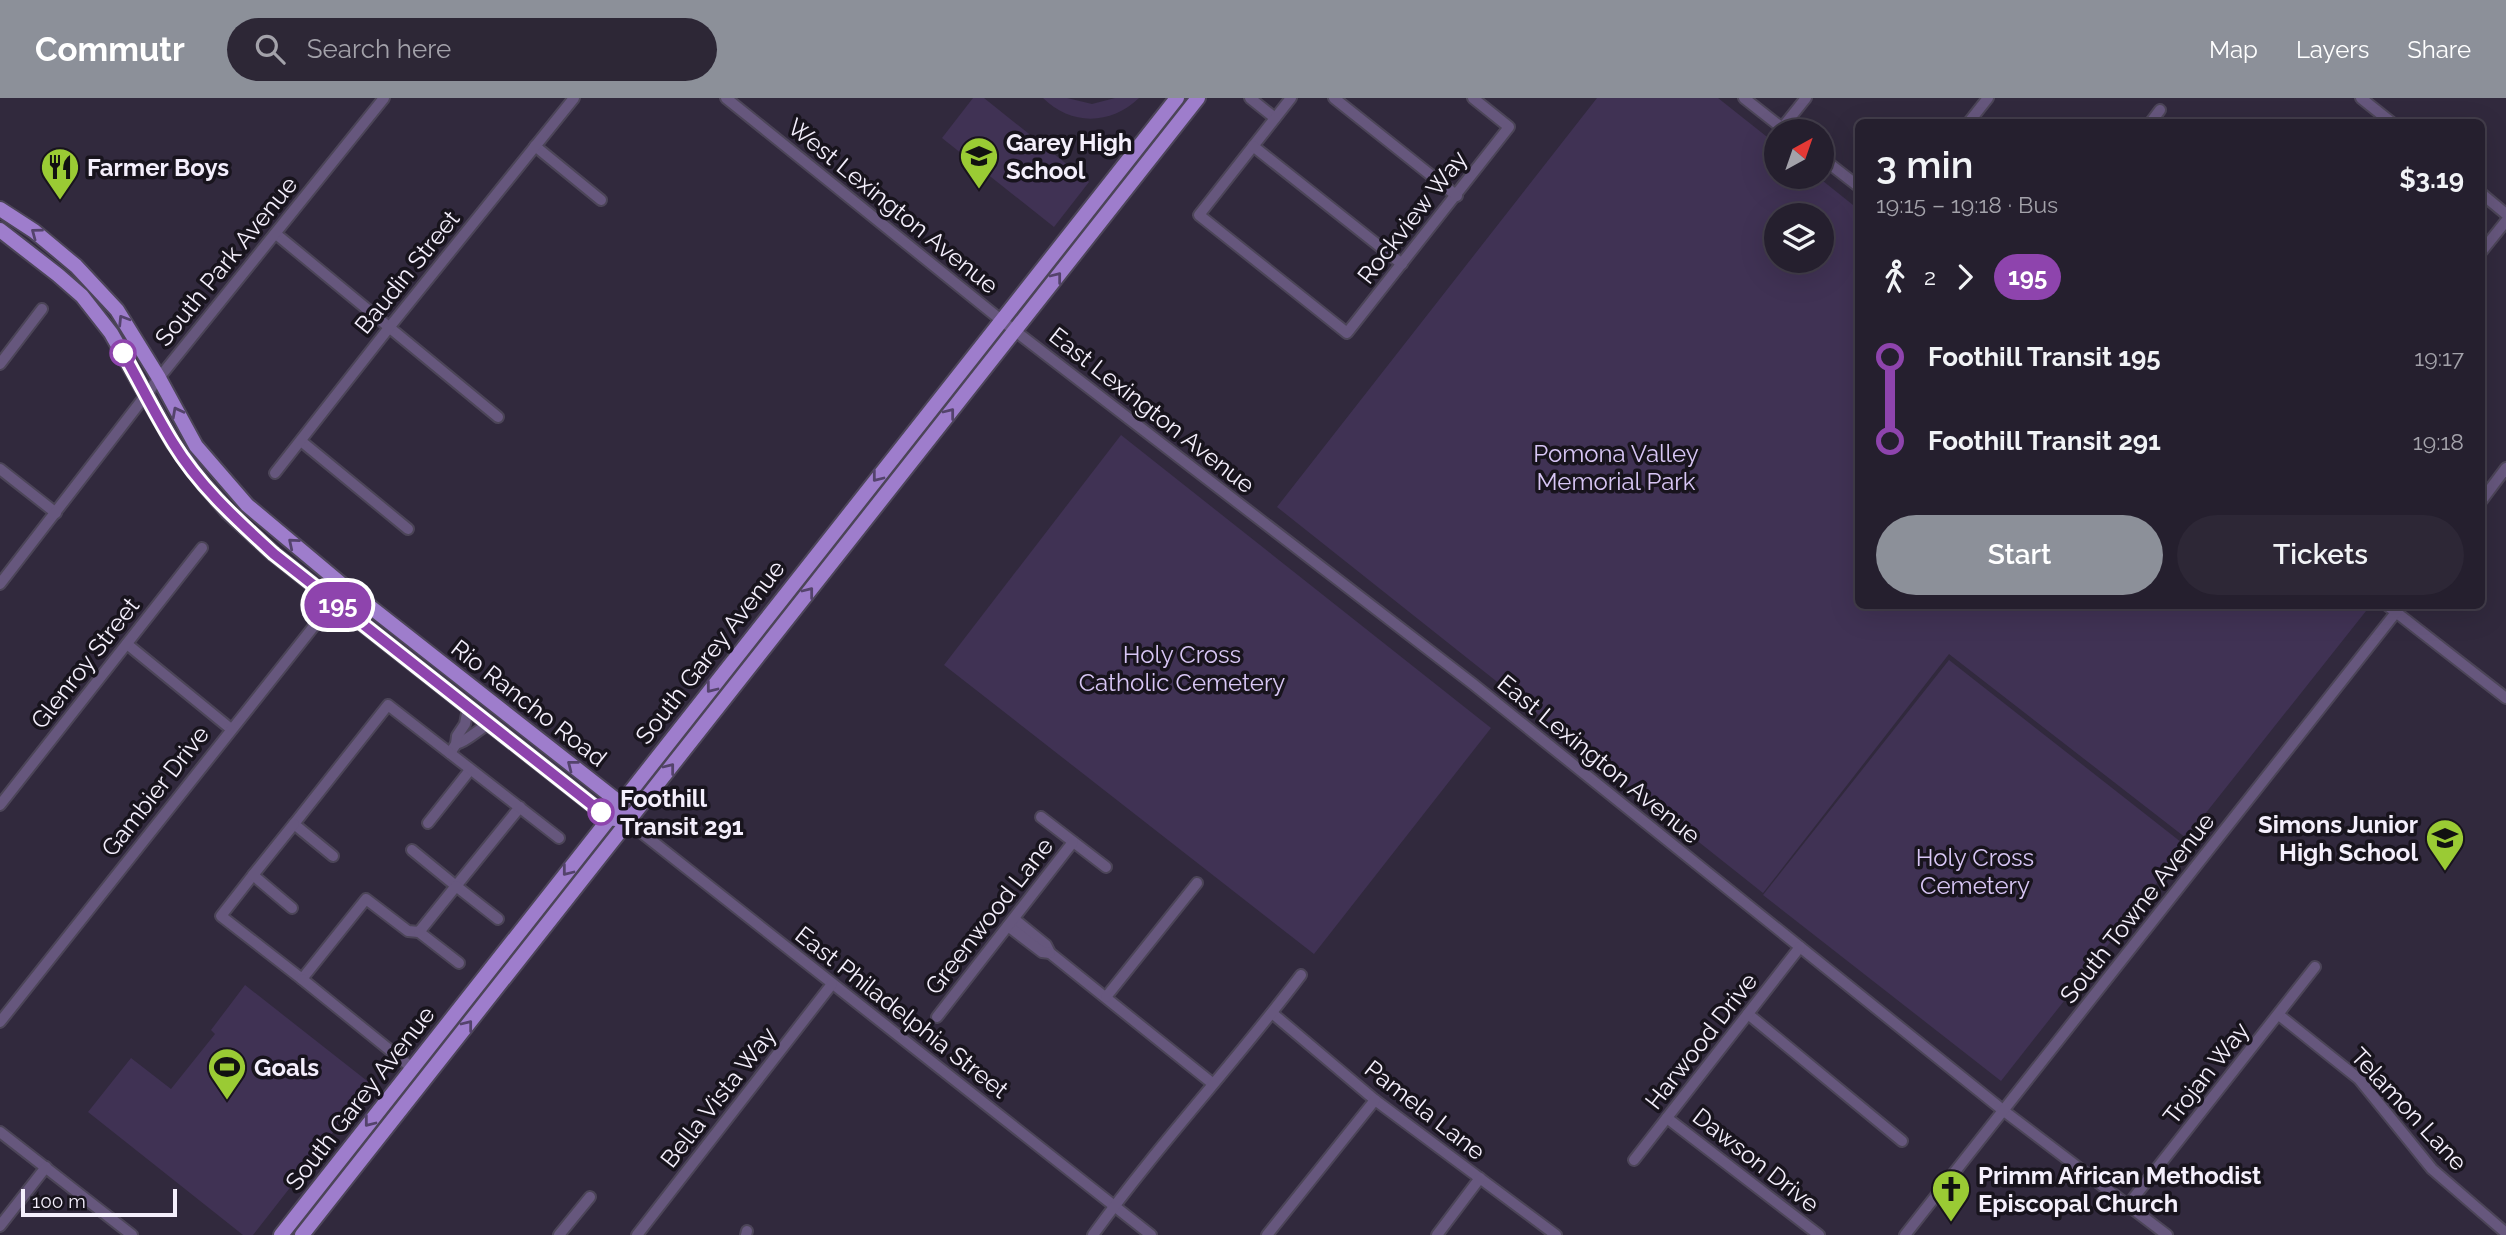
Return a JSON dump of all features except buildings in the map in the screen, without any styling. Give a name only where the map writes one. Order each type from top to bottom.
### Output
[{"type":"main road","name":"South Garey Avenue","points":[[281,1235],[1177,98]]},
{"type":"main road","name":"South Garey Avenue","points":[[302,1235],[1198,98]]},
{"type":"main road","name":"Rio Rancho Road","points":[[0,209],[34,231],[69,261],[117,310],[159,378],[196,446],[247,505],[345,587],[620,803],[628,822]]},
{"type":"main road","name":"Rio Rancho Road","points":[[0,230],[82,296],[111,333],[174,444],[228,512],[274,554],[609,818],[628,822]]},
{"type":"main road","points":[[58,275],[69,261]]},
{"type":"main road","points":[[387,644],[398,629]]},
{"type":"main road","points":[[753,634],[767,645]]},
{"type":"main road","points":[[441,687],[459,691],[478,705],[495,705]]},
{"type":"main road","points":[[425,1078],[424,1061],[429,1046]]},
{"type":"main road","points":[[405,1104],[412,1084],[412,1068]]},
{"type":"street","name":"South Park Avenue","points":[[0,584],[146,394],[384,98]]},
{"type":"street","name":"Baudin Street","points":[[275,473],[574,98]]},
{"type":"street","name":"West Lexington Avenue","points":[[726,98],[1002,320]]},
{"type":"street","points":[[1250,98],[1275,118]]},
{"type":"street","points":[[1334,98],[1457,196]]},
{"type":"street","name":"Rockview Way","points":[[1253,146],[1199,215],[1348,333],[1509,127],[1474,98]]},
{"type":"street","points":[[1744,98],[1770,119]]},
{"type":"street","points":[[1792,119],[1806,98]]},
{"type":"street","points":[[1972,119],[1989,98]]},
{"type":"street","points":[[2361,98],[2388,119]]},
{"type":"street","points":[[1284,100],[1275,118],[1253,146],[1402,264]]},
{"type":"street","points":[[2153,119],[2160,110]]},
{"type":"street","points":[[536,146],[601,200]]},
{"type":"street","points":[[1834,167],[1855,184]]},
{"type":"street","points":[[2485,196],[2506,214]]},
{"type":"street","points":[[2485,247],[2506,221]]},
{"type":"street","points":[[276,234],[498,417]]},
{"type":"street","points":[[0,363],[43,309]]},
{"type":"street","name":"East Lexington Avenue","points":[[1002,320],[1473,684],[2004,1111],[2167,1235]]},
{"type":"street","points":[[301,441],[408,529]]},
{"type":"street","points":[[2485,496],[2506,468]]},
{"type":"street","points":[[0,469],[56,513]]},
{"type":"street","name":"Glenroy Street","points":[[0,805],[202,548]]},
{"type":"street","name":"Gambier Drive","points":[[0,1022],[345,587]]},
{"type":"street","name":"South Towne Avenue","points":[[1905,1235],[2394,609]]},
{"type":"street","points":[[2396,609],[2506,698]]},
{"type":"street","points":[[127,644],[231,729]]},
{"type":"street","points":[[412,1068],[221,916],[388,705],[453,748],[470,770],[559,838]]},
{"type":"street","points":[[453,748],[465,724],[468,708]]},
{"type":"street","points":[[453,748],[489,724]]},
{"type":"street","points":[[428,824],[470,770]]},
{"type":"street","points":[[419,932],[520,807]]},
{"type":"street","points":[[1041,817],[1105,867]]},
{"type":"street","name":"East Philadelphia Street","points":[[628,822],[1151,1235]]},
{"type":"street","points":[[294,824],[333,856]]},
{"type":"street","name":"Greenwood Lane","points":[[937,1017],[1073,842]]},
{"type":"street","points":[[412,850],[498,919]]},
{"type":"street","points":[[253,875],[292,908]]},
{"type":"street","points":[[1106,997],[1198,883]]},
{"type":"street","points":[[302,979],[366,899],[408,931],[419,932],[459,963]]},
{"type":"street","points":[[1011,922],[1042,952],[1050,953],[1212,1083]]},
{"type":"street","name":"Harwood Drive","points":[[1634,1160],[1800,947]]},
{"type":"street","name":"Trojan Way","points":[[2129,1205],[2315,967]]},
{"type":"street","points":[[1093,1235],[1113,1206],[1301,975]]},
{"type":"street","name":"Bella Vista Way","points":[[637,1235],[832,984]]},
{"type":"street","name":"Pamela Lane","points":[[1272,1013],[1376,1100],[1556,1235]]},
{"type":"street","points":[[1748,1014],[1902,1141]]},
{"type":"street","name":"Telamon Lane","points":[[2279,1015],[2359,1079],[2432,1169],[2506,1233]]},
{"type":"street","points":[[1267,1235],[1376,1100]]},
{"type":"street","name":"Dawson Drive","points":[[1667,1118],[1819,1235]]},
{"type":"street","points":[[0,1132],[132,1235]]},
{"type":"street","points":[[0,1226],[46,1167]]},
{"type":"street","points":[[1437,1235],[1480,1178]]},
{"type":"street","points":[[559,1235],[590,1197]]},
{"type":"green space","points":[[973,98],[984,98],[1089,182],[1054,227],[942,138]]},
{"type":"green space","points":[[1043,98],[1067,98],[1092,104],[1115,98],[1139,98],[1116,113],[1091,119],[1066,114]]},
{"type":"green space","name":"Pomona Valley Memorial Park","points":[[1597,98],[1718,98],[1764,134],[1764,189],[1833,189],[1855,207],[1855,609],[2366,611],[2186,838],[1949,654],[1763,893],[1277,507]]},
{"type":"green space","name":"Holy Cross Catholic Cemetery","points":[[1121,435],[1491,728],[1314,954],[944,665]]},
{"type":"green space","name":"Holy Cross Cemetery","points":[[1949,660],[2186,846],[2001,1081],[1763,895]]},
{"type":"green space","name":"Goals","points":[[245,985],[371,1084],[253,1235],[243,1235],[88,1112],[131,1058],[171,1089],[215,1034],[211,1030]]},
{"type":"bus line","name":"195","points":[[123,353],[174,444],[228,512],[274,554],[601,812]]},
{"type":"place","name":"Garey High School","points":[[979,190]]},
{"type":"place","name":"Farmer Boys","points":[[60,201]]},
{"type":"place","name":"Foothill Transit 291","points":[[601,812]]},
{"type":"place","name":"Simons Junior High School","points":[[2445,872]]},
{"type":"place","name":"Goals","points":[[227,1101]]},
{"type":"place","name":"Primm African Methodist Episcopal Church","points":[[1951,1223]]}]
